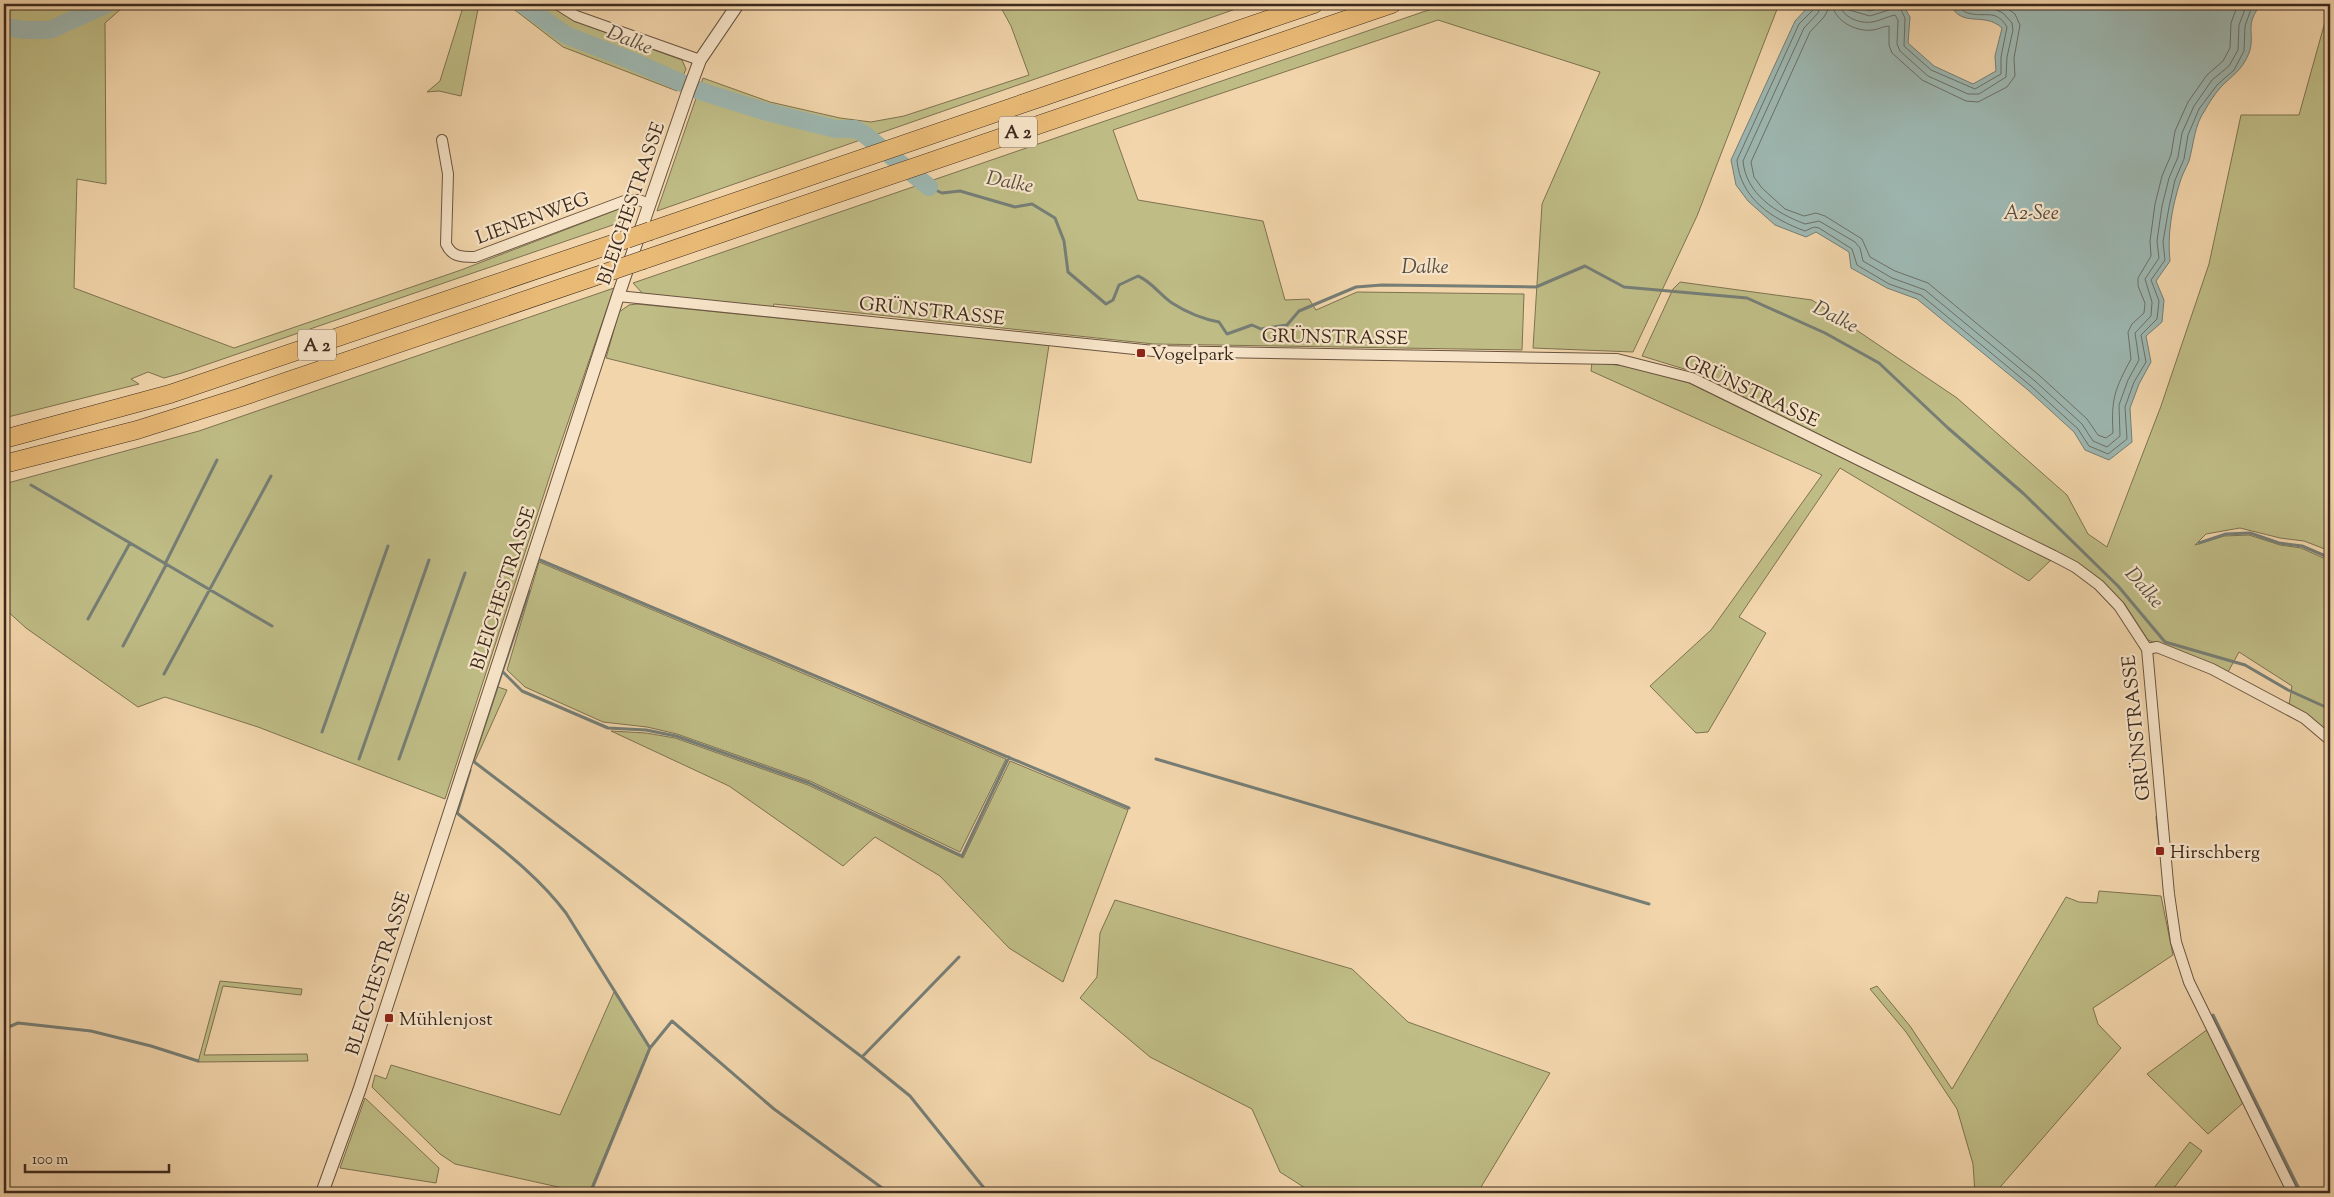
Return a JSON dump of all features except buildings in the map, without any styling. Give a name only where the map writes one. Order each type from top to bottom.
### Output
[{"type":"highway","name":"A 2","points":[[4,439],[170,394],[650,232],[1314,4]]},
{"type":"highway","name":"A 2","points":[[4,464],[137,430],[432,334],[1392,4]]},
{"type":"street","points":[[558,4],[576,16],[698,63]]},
{"type":"street","name":"BLEICHESTRASSE","points":[[322,1193],[359,1091],[618,296],[698,63],[738,4]]},
{"type":"street","name":"LIENENWEG","points":[[442,140],[448,174],[446,244],[449,252],[458,257],[475,257],[627,200],[639,200],[649,204]]},
{"type":"street","name":"GRÜNSTRASSE","points":[[618,296],[1154,351],[1617,358],[1692,378],[2075,567],[2099,585],[2119,606],[2147,649],[2176,942],[2189,982],[2293,1193]]},
{"type":"street","points":[[2147,649],[2157,647],[2212,669],[2304,718],[2330,740]]},
{"type":"shaded area","points":[[4,4],[195,4],[122,8],[105,23],[106,184],[77,179],[74,288],[234,348],[461,270],[619,209],[633,218],[182,373],[164,378],[148,372],[131,379],[139,384],[4,418]]},
{"type":"shaded area","points":[[464,4],[479,4],[461,96],[439,91],[427,92],[440,81]]},
{"type":"shaded area","points":[[507,4],[549,4],[574,21],[682,60],[686,69],[677,91],[563,47]]},
{"type":"shaded area","points":[[999,4],[1250,4],[657,211],[703,78],[770,102],[840,118],[871,122],[904,116],[1029,75],[1011,26]]},
{"type":"shaded area","points":[[1446,4],[1779,4],[1697,216],[1633,352],[1533,348],[1542,204],[1600,72],[1438,20],[1113,130],[1138,200],[1263,221],[1285,300],[1309,299],[1316,310],[1357,292],[1524,294],[1522,350],[1154,344],[774,304],[773,308],[643,294],[633,283]]},
{"type":"shaded area","points":[[2330,4],[2330,551],[2304,541],[2280,538],[2240,528],[2206,534],[2195,545],[2224,536],[2249,535],[2280,545],[2301,548],[2330,561],[2330,734],[2289,705],[2292,686],[2239,652],[2228,672],[2148,640],[2124,603],[2102,581],[2057,553],[1694,372],[1642,356],[1673,289],[1680,282],[1812,300],[1957,398],[2067,495],[2088,534],[2107,547],[2161,406],[2209,264],[2241,115],[2299,115]]},
{"type":"shaded area","points":[[614,288],[555,460],[445,799],[258,727],[165,697],[138,707],[26,628],[4,608],[4,484],[199,431]]},
{"type":"shaded area","points":[[637,304],[1049,345],[1031,463],[606,358],[619,312],[629,305]]},
{"type":"shaded area","points":[[1592,362],[1633,367],[1689,383],[2051,560],[2029,581],[1840,468],[1739,617],[1766,633],[1708,732],[1696,733],[1650,686],[1711,630],[1822,475],[1591,371]]},
{"type":"shaded area","points":[[539,562],[1006,759],[960,852],[810,781],[677,734],[647,727],[603,722],[525,687],[507,670]]},
{"type":"shaded area","points":[[498,687],[507,690],[475,761],[474,760]]},
{"type":"shaded area","points":[[611,731],[646,733],[675,738],[808,785],[963,858],[1010,761],[1128,810],[1063,982],[1009,948],[940,876],[875,837],[843,866],[729,786]]},
{"type":"shaded area","points":[[2099,891],[2161,896],[2173,955],[2093,1008],[2098,1024],[2121,1048],[1995,1193],[1975,1193],[1973,1164],[1957,1109],[1906,1032],[1870,989],[1877,986],[1910,1026],[1952,1089],[2066,897],[2079,902],[2097,903]]},
{"type":"shaded area","points":[[1115,900],[1352,969],[1408,1022],[1550,1073],[1478,1192],[1452,1188],[1449,1193],[1313,1193],[1280,1172],[1252,1109],[1150,1057],[1080,998],[1097,977],[1100,933]]},
{"type":"shaded area","points":[[220,981],[302,989],[301,995],[223,986],[204,1055],[307,1054],[308,1061],[198,1062]]},
{"type":"shaded area","points":[[614,992],[649,1048],[591,1188],[605,1193],[585,1193],[455,1164],[440,1154],[372,1087],[375,1075],[386,1079],[391,1065],[560,1115]]},
{"type":"shaded area","points":[[2208,1029],[2243,1103],[2208,1134],[2147,1074]]},
{"type":"shaded area","points":[[365,1098],[439,1168],[436,1183],[340,1168]]},
{"type":"shaded area","points":[[2190,1142],[2202,1151],[2170,1193],[2150,1193]]},
{"type":"water","name":"A2-See","points":[[1814,4],[1846,4],[1870,11],[1887,6],[1903,5],[1910,17],[1908,43],[1934,66],[1973,84],[1996,71],[1995,56],[2002,28],[1995,23],[1961,16],[1955,12],[1950,4],[2262,4],[2256,11],[2251,23],[2251,46],[2246,59],[2240,69],[2214,96],[2201,116],[2196,128],[2189,161],[2181,179],[2173,211],[2169,241],[2170,261],[2156,281],[2164,300],[2162,322],[2146,336],[2151,362],[2139,384],[2130,408],[2132,442],[2109,460],[2085,450],[2074,432],[2028,390],[1917,299],[1887,288],[1851,268],[1849,252],[1816,232],[1806,237],[1775,225],[1748,201],[1736,185],[1731,160],[1795,21],[1808,7]]},
{"type":"waterway","name":"Dalke","points":[[4,27],[24,30],[50,30],[107,4]]},
{"type":"waterway","name":"Dalke","points":[[522,4],[566,35],[700,91],[767,112],[836,129],[855,129],[864,134],[929,187]]},
{"type":"waterway","name":"Dalke","points":[[929,187],[942,193],[960,191],[1015,207],[1032,204],[1055,218],[1064,241],[1068,272],[1106,304],[1113,300],[1119,285],[1138,276],[1147,281],[1167,300],[1177,306],[1201,317],[1219,322],[1227,334],[1252,325],[1261,329],[1287,325],[1299,311],[1356,287],[1382,285],[1536,287],[1585,266],[1624,287],[1747,298],[1825,333],[1879,363],[1948,428],[2024,494],[2118,586],[2165,642],[2245,665],[2288,690],[2330,709]]},
{"type":"waterway","points":[[165,564],[217,460]]},
{"type":"waterway","points":[[164,674],[271,476]]},
{"type":"waterway","points":[[31,485],[272,626]]},
{"type":"waterway","points":[[2199,543],[2226,534],[2250,533],[2279,543],[2302,546],[2330,558]]},
{"type":"waterway","points":[[88,619],[130,543]]},
{"type":"waterway","points":[[322,732],[388,546]]},
{"type":"waterway","points":[[359,759],[429,560]]},
{"type":"waterway","points":[[540,560],[1129,808]]},
{"type":"waterway","points":[[123,646],[166,565]]},
{"type":"waterway","points":[[399,759],[465,573]]},
{"type":"waterway","points":[[481,735],[529,591]]},
{"type":"waterway","points":[[503,672],[522,691],[608,728],[646,730],[676,736],[809,783],[962,856],[1009,757]]},
{"type":"waterway","points":[[1156,759],[1649,904]]},
{"type":"waterway","points":[[473,761],[862,1057]]},
{"type":"waterway","points":[[470,770],[457,813],[528,872],[554,898],[566,913],[650,1048],[672,1021],[774,1109],[889,1193]]},
{"type":"waterway","points":[[2157,817],[2160,846]]},
{"type":"waterway","points":[[959,957],[862,1057],[910,1096],[988,1193]]},
{"type":"waterway","points":[[2213,1015],[2301,1193]]},
{"type":"waterway","points":[[4,1029],[18,1023],[91,1031],[151,1046],[198,1061]]},
{"type":"waterway","points":[[592,1189],[650,1048]]},
{"type":"place","name":"Vogelpark","points":[[1141,353]]},
{"type":"place","name":"Hirschberg","points":[[2160,851]]},
{"type":"place","name":"Mühlenjost","points":[[389,1018]]}]
